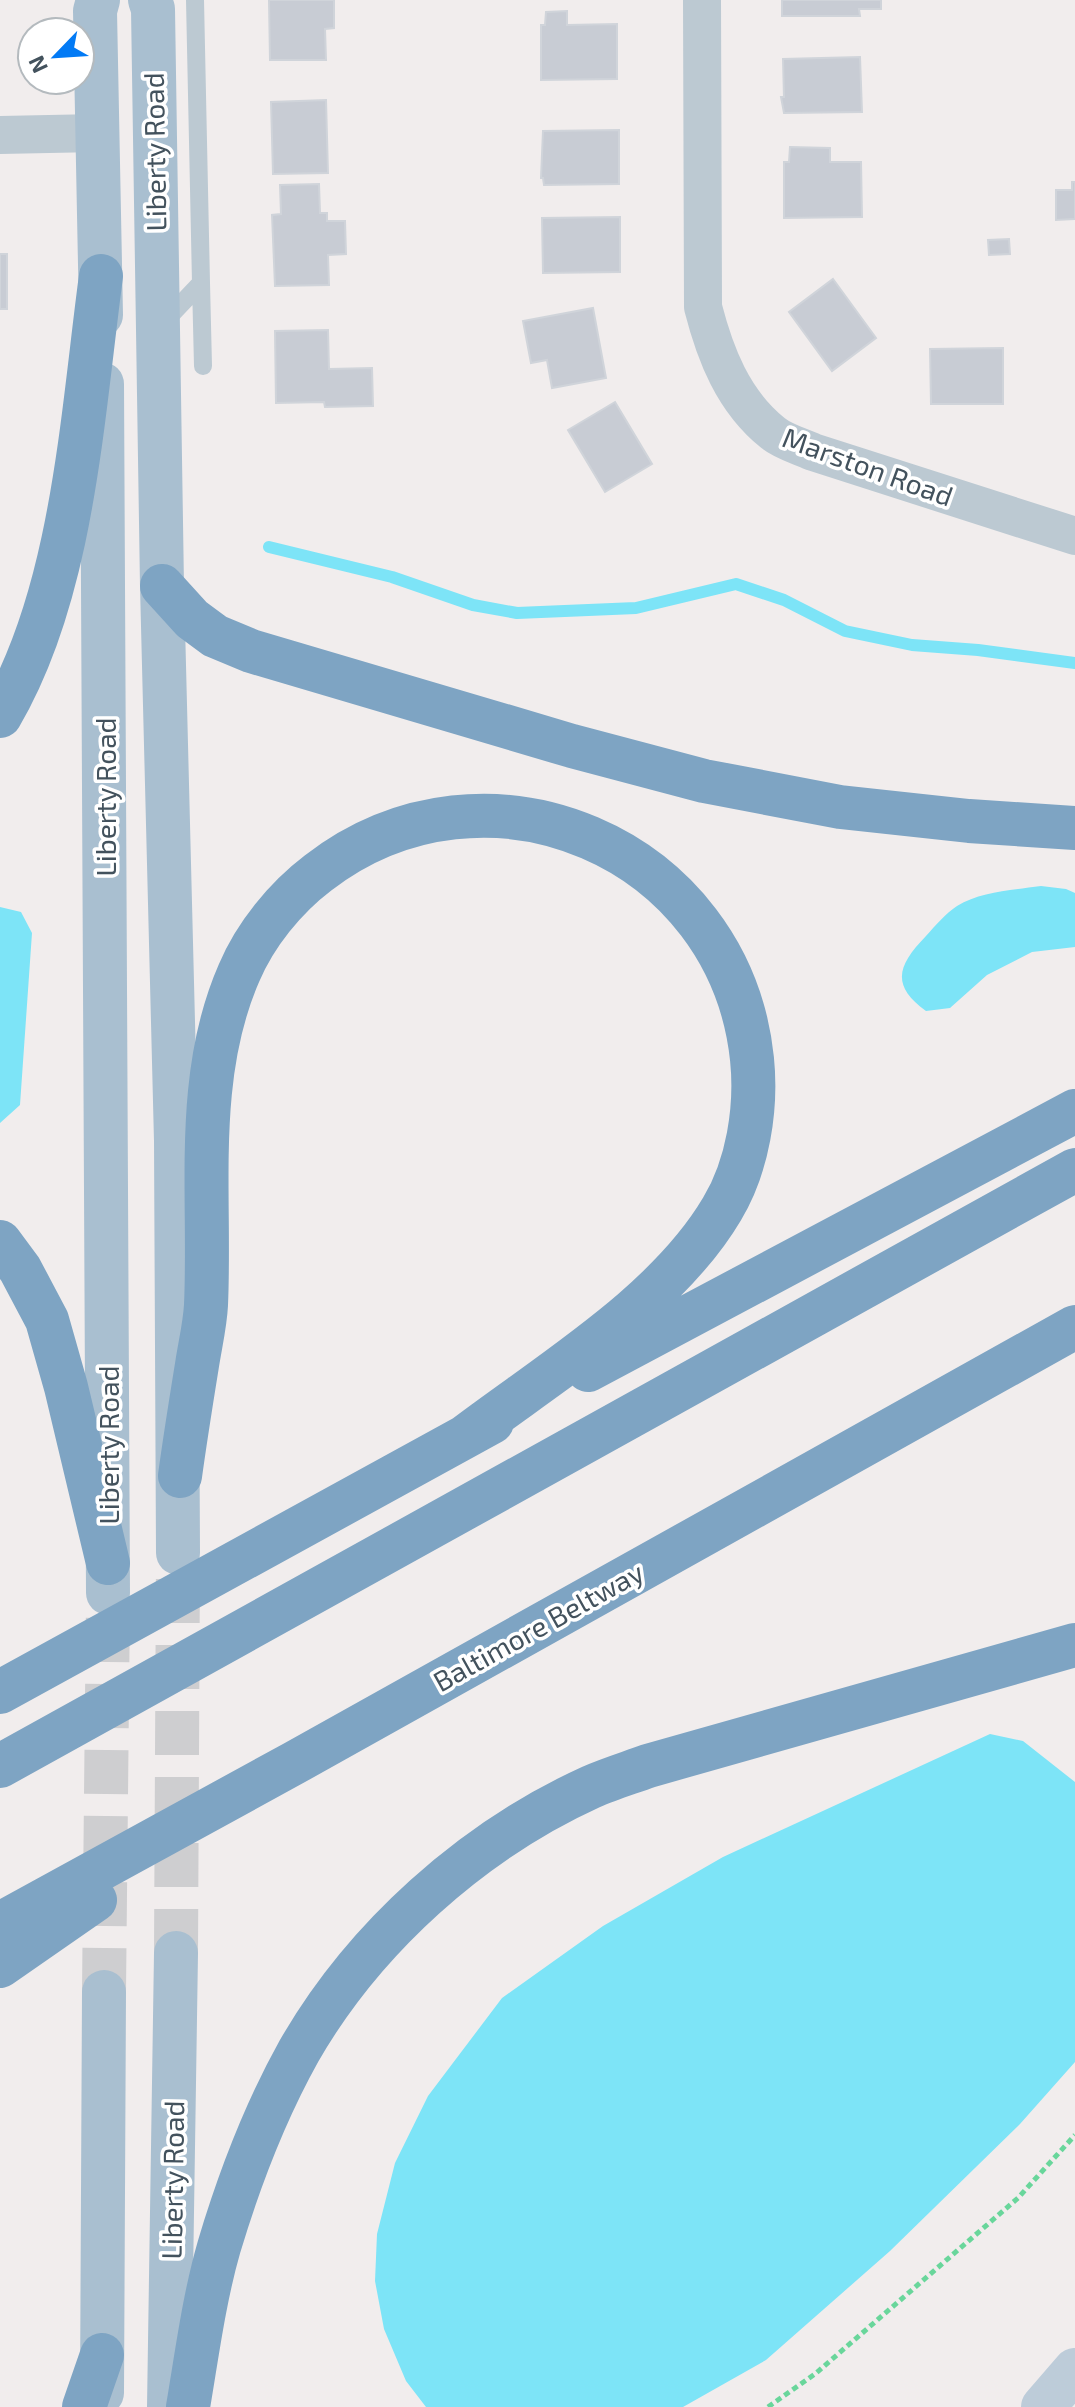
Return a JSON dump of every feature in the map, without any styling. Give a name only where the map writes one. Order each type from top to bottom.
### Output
[{"type":"highway","points":[[0,716],[13,694],[43,620],[59,552],[75,473],[101,276]]},
{"type":"highway","points":[[162,586],[192,619],[215,636],[251,651],[586,750],[704,781],[840,807],[1075,828]]},
{"type":"highway","points":[[180,1476],[206,1309],[206,1129],[218,1038],[239,972],[259,937],[285,902],[337,858],[403,827],[442,817],[477,815],[523,818],[562,826],[602,842],[637,861],[670,888],[697,919],[721,955],[738,994],[750,1038],[754,1081],[751,1122],[742,1162],[725,1204],[704,1236],[646,1299],[466,1436]]},
{"type":"highway","points":[[0,1692],[298,1526],[1075,1111]]},
{"type":"highway","points":[[0,1766],[1075,1170]]},
{"type":"highway","points":[[0,1242],[20,1269],[47,1320],[66,1387],[108,1578]]},
{"type":"highway","name":"Baltimore Beltway","points":[[0,1924],[1075,1327]]},
{"type":"highway","points":[[188,2407],[219,2249],[269,2109],[300,2049],[338,1993],[383,1938],[427,1895],[476,1856],[535,1816],[592,1787],[648,1766],[1075,1645]]},
{"type":"highway","points":[[0,1966],[294,1763]]},
{"type":"highway","points":[[84,2407],[102,2355]]},
{"type":"main road","name":"Liberty Road","points":[[98,0],[95,11],[101,276],[107,919],[108,1578]]},
{"type":"main road","name":"Liberty Road","points":[[150,0],[153,9],[162,586],[176,1141],[178,1553]]},
{"type":"main road","name":"Liberty Road","points":[[169,2407],[176,1953]]},
{"type":"main road","points":[[102,2407],[104,1992]]},
{"type":"main road","points":[[1043,2407],[1075,2370]]},
{"type":"street","name":"Marston Road","points":[[702,0],[703,307],[714,348],[731,384],[753,415],[775,435],[813,452],[1075,536]]},
{"type":"street","points":[[0,135],[98,133]]},
{"type":"lane","points":[[195,0],[203,366]]},
{"type":"lane","points":[[157,330],[201,283]]},
{"type":"path","points":[[768,2407],[815,2374],[1018,2198],[1075,2135]]},
{"type":"water","points":[[1041,886],[1075,893],[1075,947],[1032,952],[987,975],[950,1008],[926,1011],[915,1002],[903,983],[904,966],[916,946],[945,916],[976,897]]},
{"type":"water","points":[[0,907],[21,912],[32,933],[20,1105],[0,1123]]},
{"type":"water","points":[[990,1734],[1023,1741],[1075,1782],[1075,2062],[1020,2124],[890,2251],[766,2360],[683,2407],[426,2407],[406,2381],[384,2329],[375,2281],[377,2234],[395,2163],[428,2096],[502,1998],[603,1926],[723,1857]]},
{"type":"building","points":[[269,0],[334,0],[334,28],[325,29],[326,60],[270,60]]},
{"type":"building","points":[[782,0],[881,0],[881,9],[859,9],[860,16],[782,16]]},
{"type":"building","points":[[567,11],[567,25],[617,24],[617,79],[541,80],[541,25],[545,25],[546,12]]},
{"type":"building","points":[[860,57],[862,112],[784,113],[781,97],[784,97],[783,59]]},
{"type":"building","points":[[326,100],[328,173],[273,174],[271,102]]},
{"type":"building","points":[[619,130],[619,184],[544,185],[541,178],[543,131]]},
{"type":"building","points":[[790,147],[830,148],[830,162],[861,162],[862,217],[784,218],[784,162],[789,162]]},
{"type":"building","points":[[1072,182],[1075,182],[1075,219],[1056,220],[1056,190],[1072,190]]},
{"type":"building","points":[[319,184],[320,213],[327,213],[327,221],[345,221],[346,254],[328,255],[329,285],[275,286],[272,215],[281,214],[280,185]]},
{"type":"building","points":[[620,217],[620,272],[543,273],[542,218]]},
{"type":"building","points":[[1009,239],[1010,254],[989,255],[988,240]]},
{"type":"building","points":[[0,254],[7,254],[7,309],[0,309]]},
{"type":"building","points":[[833,279],[876,338],[832,371],[789,312]]},
{"type":"building","points":[[593,308],[606,378],[552,388],[547,360],[531,363],[523,321]]},
{"type":"building","points":[[328,330],[329,369],[372,368],[373,406],[325,407],[324,402],[276,403],[275,331]]},
{"type":"building","points":[[1003,348],[1003,404],[931,404],[930,349]]},
{"type":"building","points":[[615,402],[652,464],[605,492],[568,430]]},
{"type":"waterway","points":[[269,547],[392,577],[473,605],[517,613],[636,608],[736,584],[784,600],[845,631],[912,645],[1075,663]]},
{"type":"tunnel","points":[[176,1953],[178,1559]]},
{"type":"tunnel","points":[[104,1992],[108,1600]]}]
